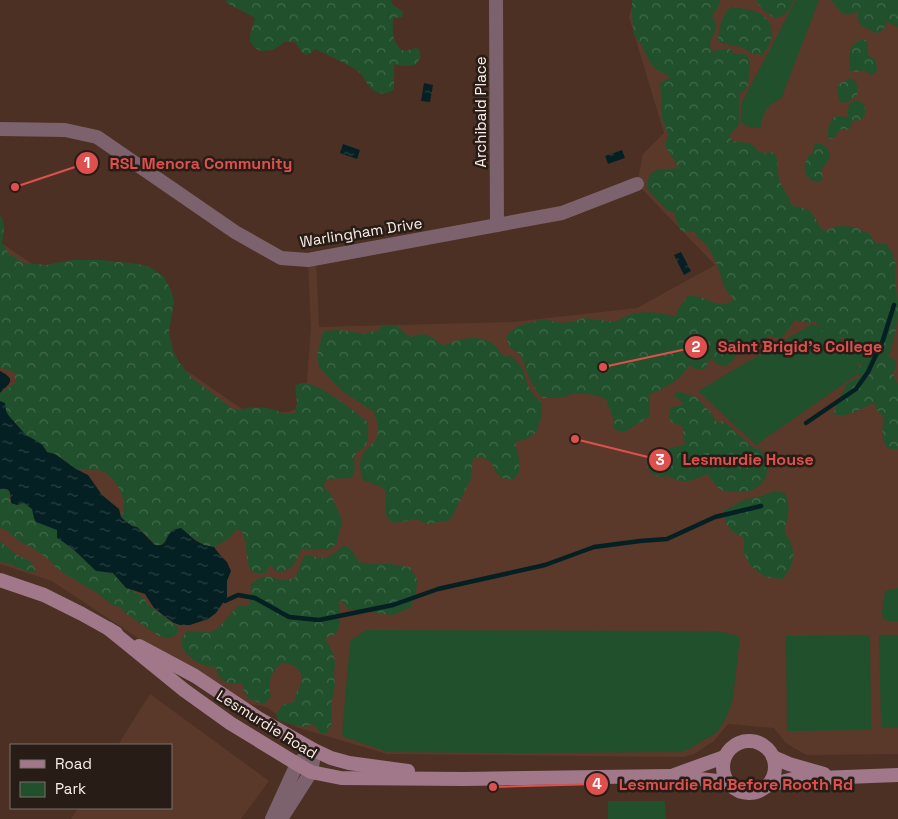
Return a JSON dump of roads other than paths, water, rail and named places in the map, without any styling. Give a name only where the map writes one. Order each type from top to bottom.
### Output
[{"type":"main road","name":"Lesmurdie Road","points":[[0,580],[44,595],[82,614],[195,676],[258,718],[331,758],[348,763],[464,779]]},
{"type":"main road","name":"Lesmurdie Road","points":[[108,629],[184,690],[230,723],[311,772],[341,778],[464,779],[671,776],[727,782],[732,788],[739,791],[754,793],[767,786],[793,779],[898,775]]},
{"type":"main road","name":"Lesmurdie Road","points":[[671,776],[724,757],[732,746],[745,740],[753,740],[765,746],[774,758],[834,777]]},
{"type":"main road","points":[[724,757],[722,766],[727,782]]},
{"type":"main road","points":[[767,786],[774,773],[774,758]]},
{"type":"street","name":"Archibald Place","points":[[496,0],[498,225]]},
{"type":"street","name":"Warlingham Drive","points":[[0,130],[65,130],[97,137],[235,232],[280,258],[308,260],[562,213],[637,184]]},
{"type":"street","points":[[272,819],[297,764],[314,750]]},
{"type":"street","points":[[281,819],[311,772],[314,750]]},
{"type":"water","points":[[424,83],[433,85],[430,102],[421,101]]},
{"type":"water","points":[[343,144],[360,150],[357,159],[340,153]]},
{"type":"water","points":[[622,150],[625,158],[608,164],[605,156]]},
{"type":"water","points":[[681,252],[691,271],[684,275],[674,255]]},
{"type":"water","points":[[0,371],[9,377],[10,382],[0,393]]},
{"type":"water","points":[[0,401],[5,403],[9,416],[26,435],[42,444],[47,452],[55,454],[88,475],[102,495],[119,509],[121,517],[132,526],[137,527],[155,545],[163,544],[172,531],[181,528],[195,540],[204,545],[214,547],[227,562],[231,571],[227,581],[227,597],[216,613],[208,619],[190,625],[174,623],[154,608],[145,594],[126,588],[113,573],[96,571],[73,549],[57,538],[57,530],[36,522],[32,509],[24,503],[17,505],[11,503],[8,490],[0,489]]},
{"type":"waterway","points":[[806,423],[856,389],[868,372],[883,340],[894,305]]},
{"type":"waterway","points":[[225,601],[238,595],[255,598],[289,617],[319,620],[393,605],[438,589],[545,565],[594,547],[667,539],[715,517],[761,506]]},
{"type":"place","name":"RSL Menora Community","points":[[15,187]]},
{"type":"place","name":"Saint Brigid's College","points":[[603,367]]},
{"type":"place","name":"Lesmurdie House","points":[[575,439]]},
{"type":"place","name":"Lesmurdie Rd Before Rooth Rd","points":[[493,787]]}]
